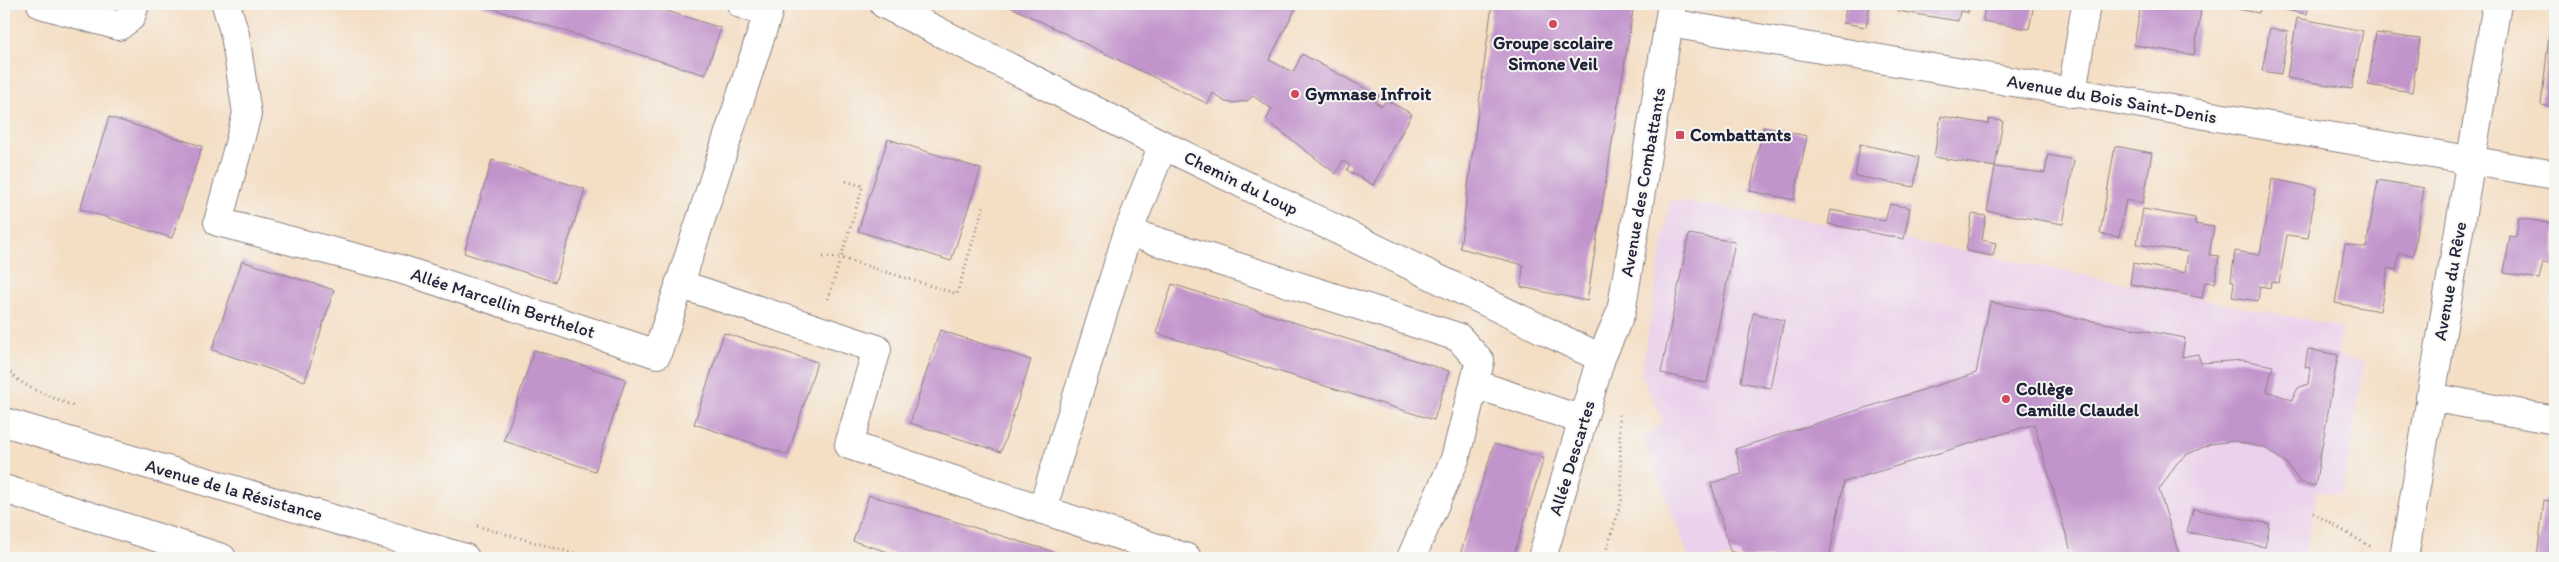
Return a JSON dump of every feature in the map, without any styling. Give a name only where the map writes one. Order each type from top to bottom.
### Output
[{"type":"street","points":[[41,4],[119,26],[131,17],[135,4]]},
{"type":"street","name":"Allée Marcellin Berthelot","points":[[226,4],[235,35],[247,114],[218,222],[400,269],[657,354],[769,8],[741,4]]},
{"type":"street","name":"Chemin du Loup","points":[[884,4],[1163,145],[1601,358]]},
{"type":"street","points":[[2072,93],[2086,4]]},
{"type":"street","name":"Avenue du Rêve","points":[[2404,558],[2497,4]]},
{"type":"street","name":"Avenue du Bois Saint-Denis","points":[[1671,14],[2072,93],[2555,175]]},
{"type":"street","name":"Avenue des Combattants","points":[[1601,358],[1621,312],[1671,14]]},
{"type":"street","points":[[1042,510],[1128,232],[1163,145]]},
{"type":"street","points":[[1128,232],[1458,337],[1480,361],[1455,460],[1411,558]]},
{"type":"street","points":[[679,284],[877,349],[849,445],[1187,558]]},
{"type":"street","name":"Allée Descartes","points":[[1542,558],[1601,358]]},
{"type":"street","points":[[1475,384],[1582,420]]},
{"type":"street","points":[[2430,397],[2555,420]]},
{"type":"street","name":"Avenue de la Résistance","points":[[4,422],[465,558]]},
{"type":"street","points":[[4,489],[222,558]]},
{"type":"path","points":[[819,330],[863,186],[845,181]]},
{"type":"path","points":[[823,256],[841,258],[957,294],[984,204]]},
{"type":"path","points":[[1604,558],[1622,499],[1621,419],[1618,410]]},
{"type":"path","points":[[2313,514],[2376,549]]},
{"type":"shaded area","name":"Collège Camille Claudel","points":[[1670,200],[1828,224],[2342,327],[2338,355],[2364,363],[2343,495],[2317,491],[2305,558],[1689,558],[1643,437],[1664,422],[1641,375]]},
{"type":"building","points":[[478,4],[645,4],[721,28],[705,75]]},
{"type":"building","name":"Gymnase Infroit","points":[[1012,4],[1298,4],[1269,60],[1293,72],[1302,54],[1379,96],[1375,102],[1382,106],[1386,100],[1412,114],[1373,185],[1347,170],[1350,165],[1343,161],[1336,174],[1266,120],[1272,109],[1253,96],[1247,101],[1232,103],[1225,102],[1213,93],[1208,104],[1011,7]]},
{"type":"building","points":[[1492,4],[1634,4],[1587,301],[1521,287],[1523,265],[1460,248]]},
{"type":"building","points":[[1847,4],[1870,4],[1866,27],[1843,23]]},
{"type":"building","points":[[1898,4],[1970,4],[1968,13],[1960,11],[1958,21],[1897,11]]},
{"type":"building","points":[[1985,4],[2034,4],[2029,29],[1983,21]]},
{"type":"building","points":[[2141,4],[2202,4],[2194,55],[2134,45]]},
{"type":"building","points":[[2227,4],[2261,4],[2259,13],[2226,7]]},
{"type":"building","points":[[2281,4],[2309,4],[2307,14],[2280,9]]},
{"type":"building","points":[[2552,10],[2555,11],[2555,107],[2541,105]]},
{"type":"building","points":[[2297,18],[2363,31],[2352,89],[2287,78]]},
{"type":"building","points":[[2270,28],[2288,32],[2281,74],[2262,71]]},
{"type":"building","points":[[2376,33],[2420,39],[2412,92],[2368,85]]},
{"type":"building","points":[[1941,116],[1988,124],[1989,119],[2003,121],[1995,167],[1934,157]]},
{"type":"building","points":[[109,117],[202,146],[172,238],[80,209]]},
{"type":"building","points":[[1763,127],[1807,136],[1794,200],[1750,191]]},
{"type":"building","points":[[888,139],[981,169],[951,261],[858,231]]},
{"type":"building","points":[[1860,144],[1919,157],[1914,187],[1855,176]]},
{"type":"building","points":[[2115,146],[2152,153],[2143,203],[2126,200],[2119,237],[2100,234]]},
{"type":"building","points":[[2048,155],[2074,160],[2063,224],[1987,211],[1995,167],[2045,173]]},
{"type":"building","points":[[492,160],[585,189],[555,282],[464,253]]},
{"type":"building","points":[[2272,179],[2316,188],[2308,238],[2287,235],[2279,283],[2271,282],[2270,288],[2260,286],[2258,301],[2232,297],[2234,282],[2231,281],[2235,251],[2260,255]]},
{"type":"building","points":[[2378,180],[2424,188],[2413,255],[2399,253],[2396,270],[2388,268],[2380,311],[2335,303],[2345,244],[2366,248]]},
{"type":"building","points":[[1890,204],[1910,208],[1904,239],[1828,224],[1831,210],[1885,221]]},
{"type":"building","points":[[2143,209],[2195,218],[2195,224],[2214,227],[2209,255],[2219,256],[2215,283],[2205,282],[2202,298],[2130,284],[2133,263],[2185,273],[2188,252],[2137,244]]},
{"type":"building","points":[[1972,214],[1986,216],[1982,240],[1996,243],[1993,256],[1966,251]]},
{"type":"building","points":[[2519,218],[2555,224],[2555,264],[2543,262],[2539,279],[2504,273],[2510,236],[2516,237]]},
{"type":"building","points":[[1689,234],[1735,242],[1707,383],[1661,373]]},
{"type":"building","points":[[242,261],[334,290],[305,381],[212,350]]},
{"type":"building","points":[[1172,284],[1449,371],[1434,420],[1156,333]]},
{"type":"building","points":[[1990,302],[2185,338],[2182,357],[2198,354],[2201,363],[2243,360],[2273,366],[2267,391],[2292,400],[2298,388],[2308,384],[2310,368],[2305,367],[2308,349],[2338,355],[2315,486],[2300,482],[2286,463],[2265,448],[2234,441],[2210,444],[2186,455],[2177,463],[2159,490],[2180,558],[2073,558],[2034,424],[1844,482],[1829,558],[1740,558],[1741,554],[1730,551],[1711,483],[1742,474],[1735,449],[1976,373]]},
{"type":"building","points":[[1753,313],[1784,320],[1770,388],[1741,382]]},
{"type":"building","points":[[940,330],[1031,360],[1001,452],[910,423]]},
{"type":"building","points":[[724,333],[817,362],[788,455],[694,424]]},
{"type":"building","points":[[534,350],[626,379],[595,471],[504,441]]},
{"type":"building","points":[[1494,444],[1544,458],[1513,558],[1459,558]]},
{"type":"building","points":[[869,495],[1073,558],[907,558],[853,541]]},
{"type":"building","points":[[2544,500],[2555,502],[2555,558],[2537,558]]},
{"type":"building","points":[[2193,509],[2270,524],[2265,547],[2187,532]]},
{"type":"place","name":"Groupe scolaire Simone Veil","points":[[1553,24]]},
{"type":"place","name":"Gymnase Infroit","points":[[1295,94]]},
{"type":"place","name":"Combattants","points":[[1680,135]]},
{"type":"place","name":"Collège Camille Claudel","points":[[2006,399]]}]
